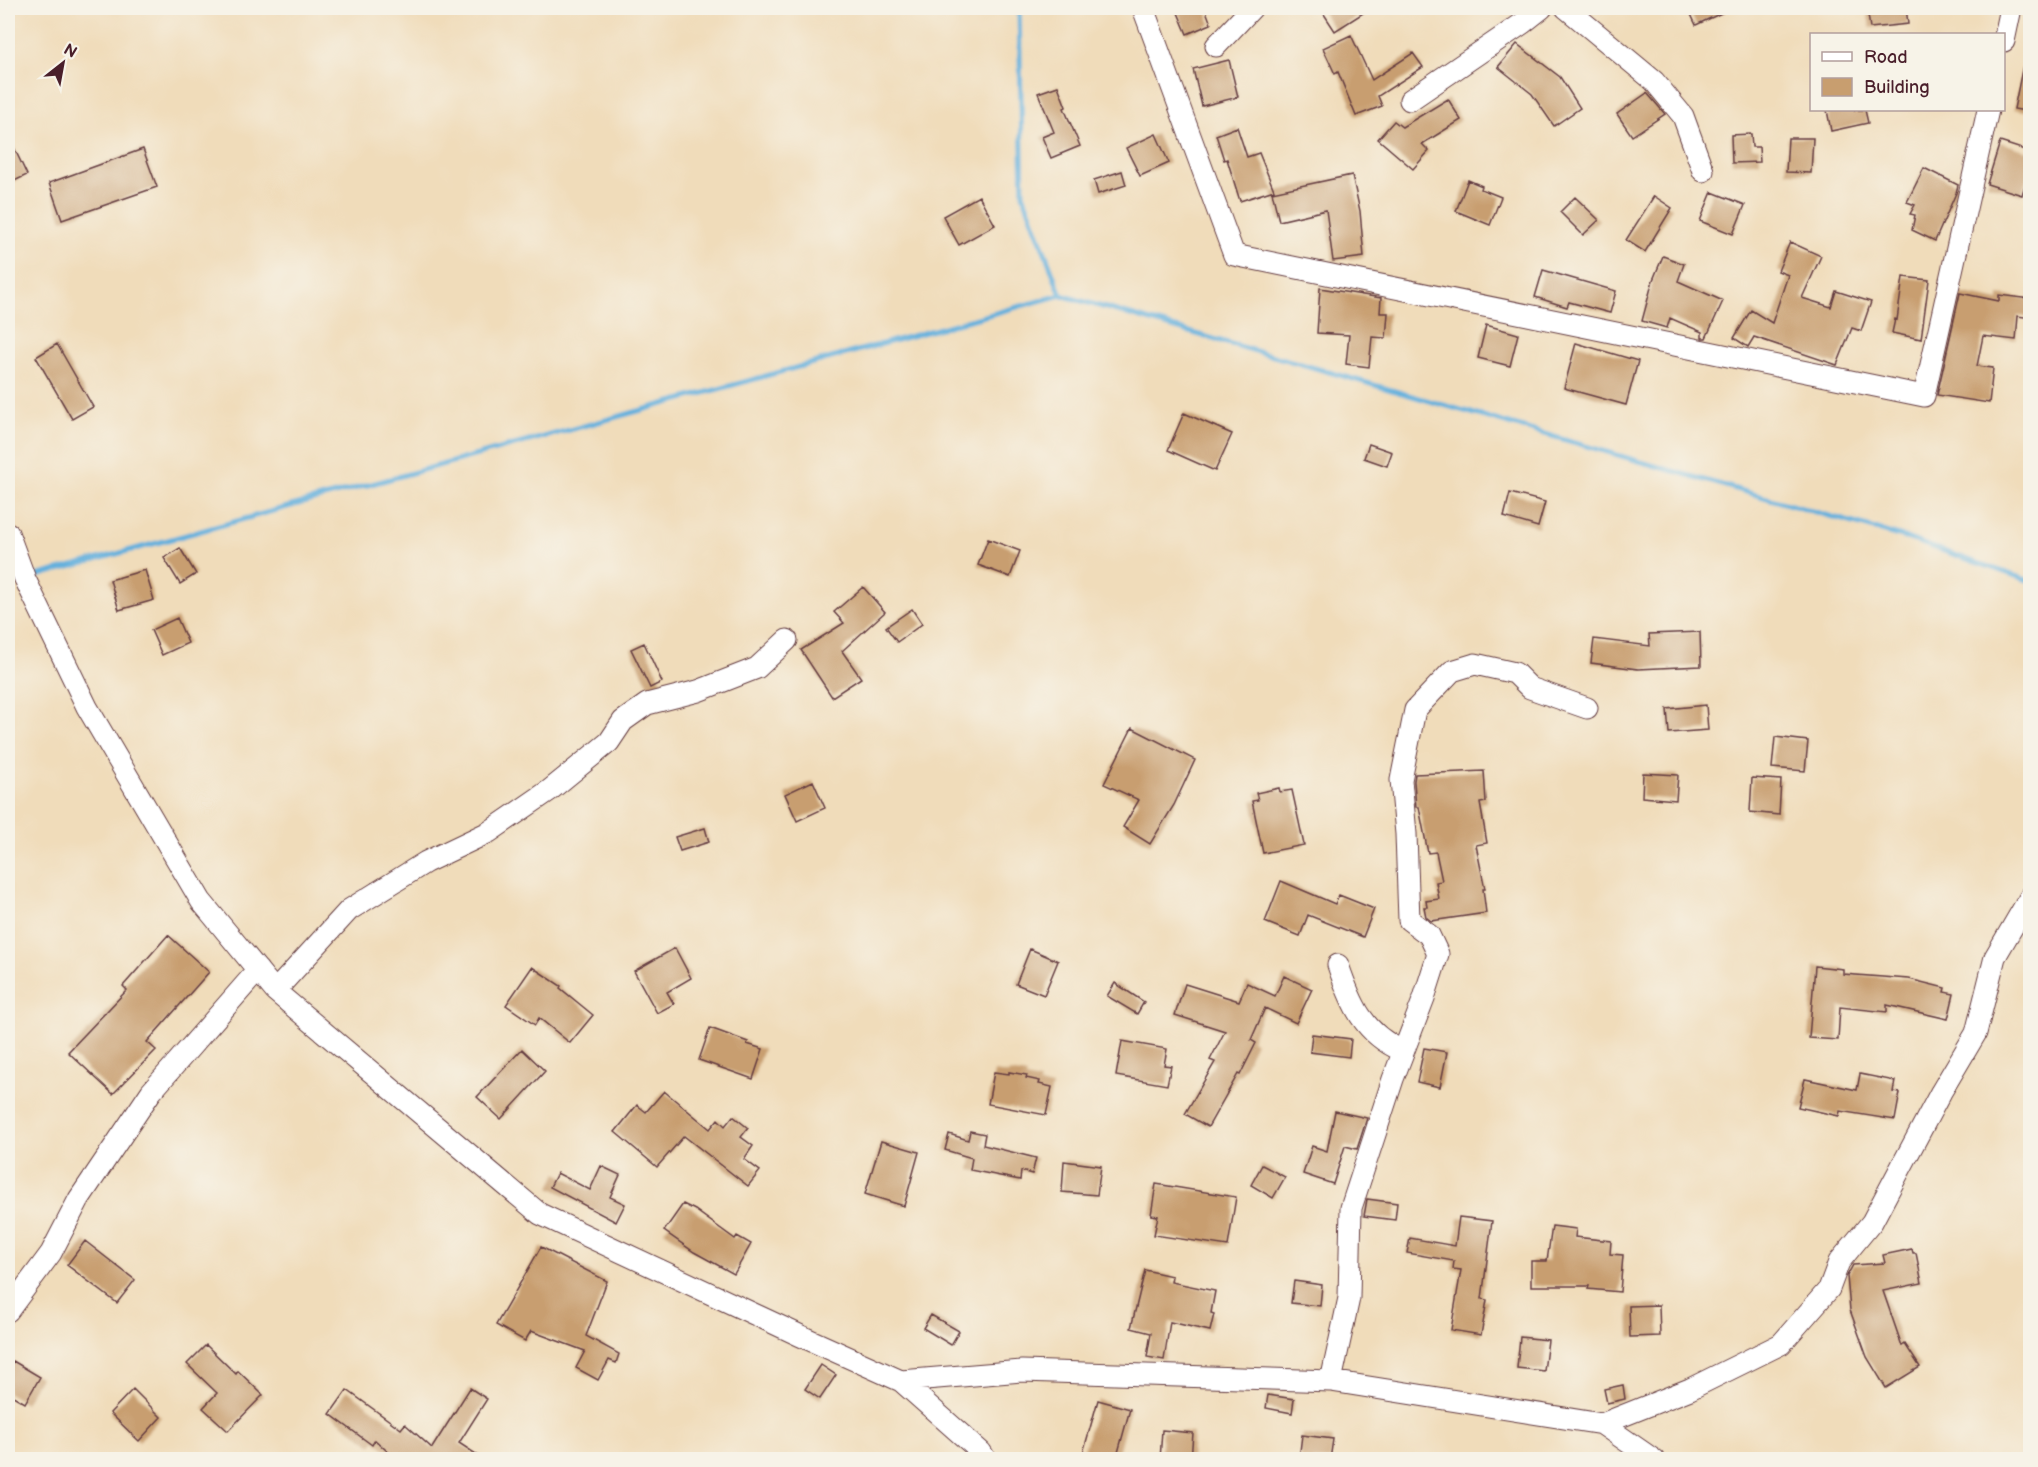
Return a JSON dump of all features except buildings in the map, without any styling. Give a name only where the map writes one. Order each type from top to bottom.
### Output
[{"type":"street","points":[[1143,8],[1234,255],[1924,396],[1988,111]]},
{"type":"street","points":[[1216,46],[1252,8]]},
{"type":"street","points":[[1410,100],[1542,8]]},
{"type":"street","points":[[1566,8],[1654,81],[1683,116],[1703,171]]},
{"type":"street","points":[[2005,35],[2011,8]]},
{"type":"street","points":[[8,533],[25,579],[87,707],[201,901],[275,991],[540,1214],[901,1381],[981,1452],[986,1460]]},
{"type":"street","points":[[275,991],[349,910],[426,862],[489,832],[550,790],[609,742],[623,721],[647,704],[698,691],[757,668],[787,640]]},
{"type":"street","points":[[1331,1381],[1349,1298],[1351,1208],[1403,1051],[1425,998],[1438,954],[1429,935],[1409,920],[1406,834],[1401,780],[1415,710],[1452,671],[1475,663],[1515,673],[1530,688],[1587,708]]},
{"type":"street","points":[[1602,1424],[1690,1389],[1781,1344],[1829,1289],[1839,1262],[1872,1222],[1941,1092],[1976,1034],[1995,957],[2031,897]]},
{"type":"street","points":[[1338,965],[1349,998],[1371,1031],[1391,1046],[1403,1051]]},
{"type":"street","points":[[8,1311],[51,1254],[78,1199],[151,1092],[258,970]]},
{"type":"street","points":[[901,1381],[1022,1371],[1331,1381],[1602,1424],[1654,1460]]},
{"type":"waterway","points":[[1019,8],[1023,194],[1061,295]]},
{"type":"waterway","points":[[29,578],[1061,295],[1906,538],[2030,581]]}]
